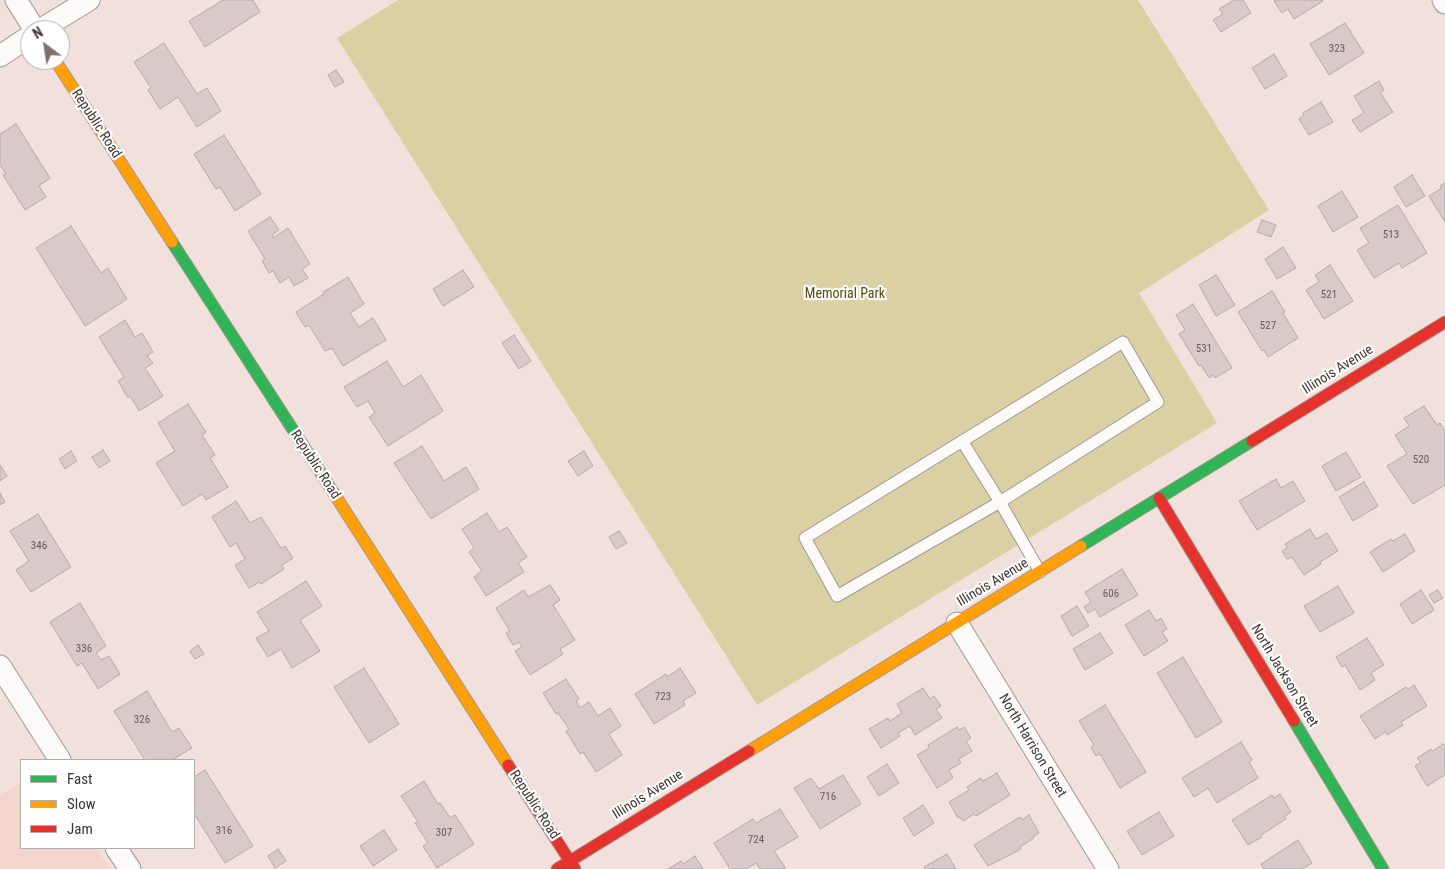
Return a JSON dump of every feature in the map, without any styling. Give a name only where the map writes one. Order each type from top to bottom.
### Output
[{"type":"street","points":[[16,0],[29,20]]},
{"type":"street","points":[[56,20],[89,0]]},
{"type":"street","points":[[0,56],[20,43]]},
{"type":"street","name":"Republic Road","points":[[61,70],[572,865]]},
{"type":"street","name":"Illinois Avenue","points":[[557,869],[572,865],[957,622],[1445,322]]},
{"type":"street","name":"North Jackson Street","points":[[1159,498],[1383,869]]},
{"type":"street","name":"North Harrison Street","points":[[957,622],[1108,869]]},
{"type":"street","points":[[0,666],[59,759]]},
{"type":"street","points":[[117,849],[130,869]]},
{"type":"lane","points":[[1123,342],[1158,402],[1000,502],[838,596],[804,538],[1123,342]]},
{"type":"lane","points":[[962,442],[1000,502],[1040,572]]},
{"type":"shaded area","points":[[20,784],[20,849],[97,849],[110,869],[0,869],[0,796]]},
{"type":"green space","name":"Memorial Park","points":[[398,0],[1138,0],[1269,210],[1139,293],[1217,423],[757,705],[337,38]]},
{"type":"building","points":[[223,0],[253,0],[260,12],[205,47],[189,21]]},
{"type":"building","points":[[1234,0],[1243,0],[1251,13],[1221,32],[1213,20],[1223,14],[1219,9]]},
{"type":"building","points":[[1274,1],[1323,1],[1294,19],[1288,9],[1282,13]]},
{"type":"building","points":[[1345,23],[1364,53],[1329,75],[1310,44]]},
{"type":"building","points":[[164,43],[197,94],[207,88],[221,111],[197,127],[178,97],[160,109],[148,90],[151,88],[134,62]]},
{"type":"building","points":[[1274,54],[1287,76],[1265,89],[1252,68]]},
{"type":"building","points":[[336,70],[344,82],[335,87],[328,75]]},
{"type":"building","points":[[1379,81],[1384,90],[1380,92],[1393,112],[1360,132],[1352,120],[1364,113],[1354,96]]},
{"type":"building","points":[[1321,102],[1333,122],[1309,135],[1299,119],[1304,115],[1303,113]]},
{"type":"building","points":[[16,124],[50,178],[39,186],[46,197],[25,210],[3,175],[6,174],[0,165],[0,134]]},
{"type":"building","points":[[224,135],[261,194],[235,211],[220,187],[216,189],[194,154]]},
{"type":"building","points":[[1412,175],[1425,196],[1406,207],[1394,187]]},
{"type":"building","points":[[1445,183],[1445,222],[1429,196],[1442,188],[1440,186]]},
{"type":"building","points":[[1342,191],[1358,217],[1333,232],[1318,206]]},
{"type":"building","points":[[1398,205],[1427,253],[1402,268],[1399,263],[1374,278],[1357,250],[1369,243],[1360,228]]},
{"type":"building","points":[[270,217],[279,230],[272,235],[273,238],[288,228],[310,264],[302,269],[308,278],[294,286],[289,277],[280,283],[273,271],[269,273],[262,261],[265,259],[248,231]]},
{"type":"building","points":[[1262,220],[1276,225],[1271,237],[1257,232]]},
{"type":"building","points":[[71,226],[101,273],[108,268],[127,299],[85,326],[36,248]]},
{"type":"building","points":[[1283,247],[1296,268],[1277,279],[1265,259]]},
{"type":"building","points":[[1330,265],[1353,301],[1324,319],[1306,290],[1319,282],[1315,275]]},
{"type":"building","points":[[463,270],[474,287],[443,306],[433,289]]},
{"type":"building","points":[[1216,275],[1235,305],[1216,316],[1199,285]]},
{"type":"building","points":[[348,277],[364,304],[350,313],[359,327],[373,318],[386,340],[343,366],[332,348],[325,351],[309,325],[305,327],[296,312],[324,294],[323,292]]},
{"type":"building","points":[[1272,291],[1298,338],[1268,357],[1264,350],[1262,351],[1238,312]]},
{"type":"building","points":[[1193,304],[1232,368],[1215,378],[1213,375],[1209,378],[1201,365],[1199,366],[1179,334],[1185,330],[1176,315]]},
{"type":"building","points":[[125,320],[135,337],[142,333],[153,352],[147,356],[153,363],[145,368],[163,396],[139,411],[130,396],[128,398],[118,381],[124,377],[99,337]]},
{"type":"building","points":[[514,335],[531,361],[519,369],[502,343]]},
{"type":"building","points":[[387,361],[403,387],[421,375],[443,411],[388,446],[369,417],[375,413],[368,401],[357,407],[344,387]]},
{"type":"building","points":[[188,404],[206,432],[202,435],[215,455],[210,458],[228,487],[206,500],[202,494],[183,506],[156,463],[175,451],[158,423]]},
{"type":"building","points":[[1424,406],[1437,425],[1440,423],[1445,431],[1445,485],[1413,504],[1387,466],[1407,454],[1395,435],[1409,426],[1404,418]]},
{"type":"building","points":[[422,446],[444,481],[466,467],[479,489],[431,519],[394,463]]},
{"type":"building","points":[[103,450],[110,461],[99,468],[92,457]]},
{"type":"building","points":[[71,451],[77,461],[65,469],[59,459]]},
{"type":"building","points":[[584,451],[593,466],[578,476],[568,461]]},
{"type":"building","points":[[1346,452],[1361,477],[1336,491],[1322,466]]},
{"type":"building","points":[[0,465],[7,476],[0,481]]},
{"type":"building","points":[[1276,479],[1281,488],[1293,481],[1305,501],[1257,530],[1239,501]]},
{"type":"building","points":[[1364,482],[1378,506],[1353,521],[1339,497]]},
{"type":"building","points":[[0,493],[5,502],[0,505]]},
{"type":"building","points":[[236,501],[250,523],[261,517],[281,548],[285,546],[293,558],[282,565],[284,569],[261,584],[260,582],[249,588],[235,565],[245,559],[236,543],[230,547],[212,517]]},
{"type":"building","points":[[487,513],[499,532],[507,527],[527,557],[518,563],[524,572],[486,596],[474,577],[482,571],[469,552],[474,548],[462,529]]},
{"type":"building","points":[[38,514],[71,567],[31,592],[16,570],[29,561],[10,531]]},
{"type":"building","points":[[1310,529],[1316,539],[1327,533],[1338,551],[1304,575],[1292,557],[1287,559],[1282,551],[1287,548],[1285,544]]},
{"type":"building","points":[[619,531],[627,543],[616,549],[609,537]]},
{"type":"building","points":[[1405,534],[1415,551],[1383,572],[1370,552],[1391,539],[1393,541]]},
{"type":"building","points":[[1122,569],[1138,595],[1100,617],[1095,609],[1088,613],[1084,607],[1091,602],[1085,592]]},
{"type":"building","points":[[306,581],[322,606],[300,620],[320,651],[292,668],[281,649],[268,657],[256,638],[269,631],[257,612]]},
{"type":"building","points":[[550,585],[560,600],[553,605],[575,640],[560,649],[563,654],[530,675],[515,651],[522,647],[519,642],[513,645],[506,633],[510,631],[496,608],[524,590],[528,597]]},
{"type":"building","points":[[1338,586],[1354,613],[1320,632],[1304,606]]},
{"type":"building","points":[[1421,590],[1434,610],[1412,624],[1400,604]]},
{"type":"building","points":[[1438,590],[1443,598],[1434,603],[1429,595]]},
{"type":"building","points":[[80,603],[106,646],[96,653],[101,660],[109,656],[120,674],[98,689],[82,663],[77,666],[50,622]]},
{"type":"building","points":[[1077,606],[1089,626],[1072,636],[1061,616]]},
{"type":"building","points":[[1149,610],[1156,621],[1161,618],[1167,629],[1162,632],[1168,641],[1144,656],[1125,625]]},
{"type":"building","points":[[1100,633],[1113,653],[1085,670],[1073,649]]},
{"type":"building","points":[[1367,638],[1384,665],[1371,673],[1375,680],[1360,690],[1345,665],[1342,667],[1336,657]]},
{"type":"building","points":[[198,645],[204,654],[195,659],[190,651]]},
{"type":"building","points":[[1183,657],[1222,722],[1196,738],[1157,673]]},
{"type":"building","points":[[364,668],[399,724],[369,743],[334,687]]},
{"type":"building","points":[[680,668],[696,693],[683,701],[685,705],[654,724],[635,694],[666,674],[667,677]]},
{"type":"building","points":[[566,679],[579,699],[576,701],[580,708],[589,702],[598,716],[610,708],[621,726],[609,734],[622,755],[596,772],[583,752],[580,754],[566,731],[569,729],[558,713],[556,714],[543,693]]},
{"type":"building","points":[[1414,685],[1427,706],[1401,722],[1403,725],[1387,735],[1385,732],[1375,739],[1360,716],[1406,687],[1408,689]]},
{"type":"building","points":[[923,688],[930,699],[934,696],[941,706],[936,709],[942,718],[915,735],[910,726],[898,733],[900,736],[881,748],[869,729],[888,718],[890,721],[902,713],[897,704]]},
{"type":"building","points":[[147,691],[172,732],[179,728],[192,748],[174,759],[144,759],[114,711]]},
{"type":"building","points":[[1105,705],[1146,772],[1120,788],[1100,754],[1096,756],[1091,747],[1094,745],[1079,721]]},
{"type":"building","points":[[957,727],[959,730],[964,727],[971,738],[966,741],[972,751],[959,759],[961,763],[949,770],[953,778],[937,788],[917,755],[929,748],[928,745]]},
{"type":"building","points":[[1241,742],[1252,760],[1249,762],[1258,778],[1217,803],[1208,788],[1194,797],[1182,778]]},
{"type":"building","points":[[1443,744],[1445,747],[1445,775],[1427,786],[1415,766],[1421,762],[1417,758]]},
{"type":"building","points":[[887,764],[899,783],[879,796],[867,777]]},
{"type":"building","points":[[205,770],[253,846],[225,863],[195,815],[195,776]]},
{"type":"building","points":[[997,773],[1010,795],[976,816],[974,814],[963,821],[960,817],[958,818],[949,802],[969,790],[967,787],[981,778],[983,781]]},
{"type":"building","points":[[843,775],[861,804],[820,829],[794,788],[811,778],[819,789]]},
{"type":"building","points":[[424,781],[438,804],[440,803],[450,818],[455,815],[474,844],[437,868],[423,846],[428,843],[415,823],[418,822],[401,796]]},
{"type":"building","points":[[1280,794],[1291,812],[1285,816],[1286,819],[1248,845],[1232,820],[1272,795],[1274,798]]},
{"type":"building","points":[[923,805],[934,823],[914,836],[903,818]]},
{"type":"building","points":[[780,809],[798,837],[774,851],[786,869],[760,869],[756,863],[746,869],[730,869],[714,843],[753,819],[756,823]]},
{"type":"building","points":[[1159,812],[1174,836],[1142,855],[1127,831]]},
{"type":"building","points":[[1029,815],[1039,833],[1020,847],[1021,849],[988,866],[974,845],[1020,817],[1022,820]]},
{"type":"building","points":[[384,830],[397,850],[373,866],[360,846]]},
{"type":"building","points":[[1298,840],[1312,863],[1302,869],[1264,869],[1261,864]]},
{"type":"building","points":[[278,849],[286,861],[275,868],[268,856]]},
{"type":"building","points":[[947,854],[956,869],[925,869],[924,867]]},
{"type":"building","points":[[695,856],[703,869],[668,869],[681,861],[683,864]]},
{"type":"traffic: fast","points":[[172,242],[333,492]]},
{"type":"traffic: fast","points":[[1081,546],[1252,441]]},
{"type":"traffic: fast","points":[[1294,721],[1383,869]]},
{"type":"traffic: slow","points":[[61,70],[172,242]]},
{"type":"traffic: slow","points":[[333,492],[508,765]]},
{"type":"traffic: slow","points":[[749,751],[1081,546]]},
{"type":"traffic: jam","points":[[1252,441],[1445,322]]},
{"type":"traffic: jam","points":[[1159,498],[1294,721]]},
{"type":"traffic: jam","points":[[557,869],[749,751]]},
{"type":"traffic: jam","points":[[508,765],[575,869]]}]
